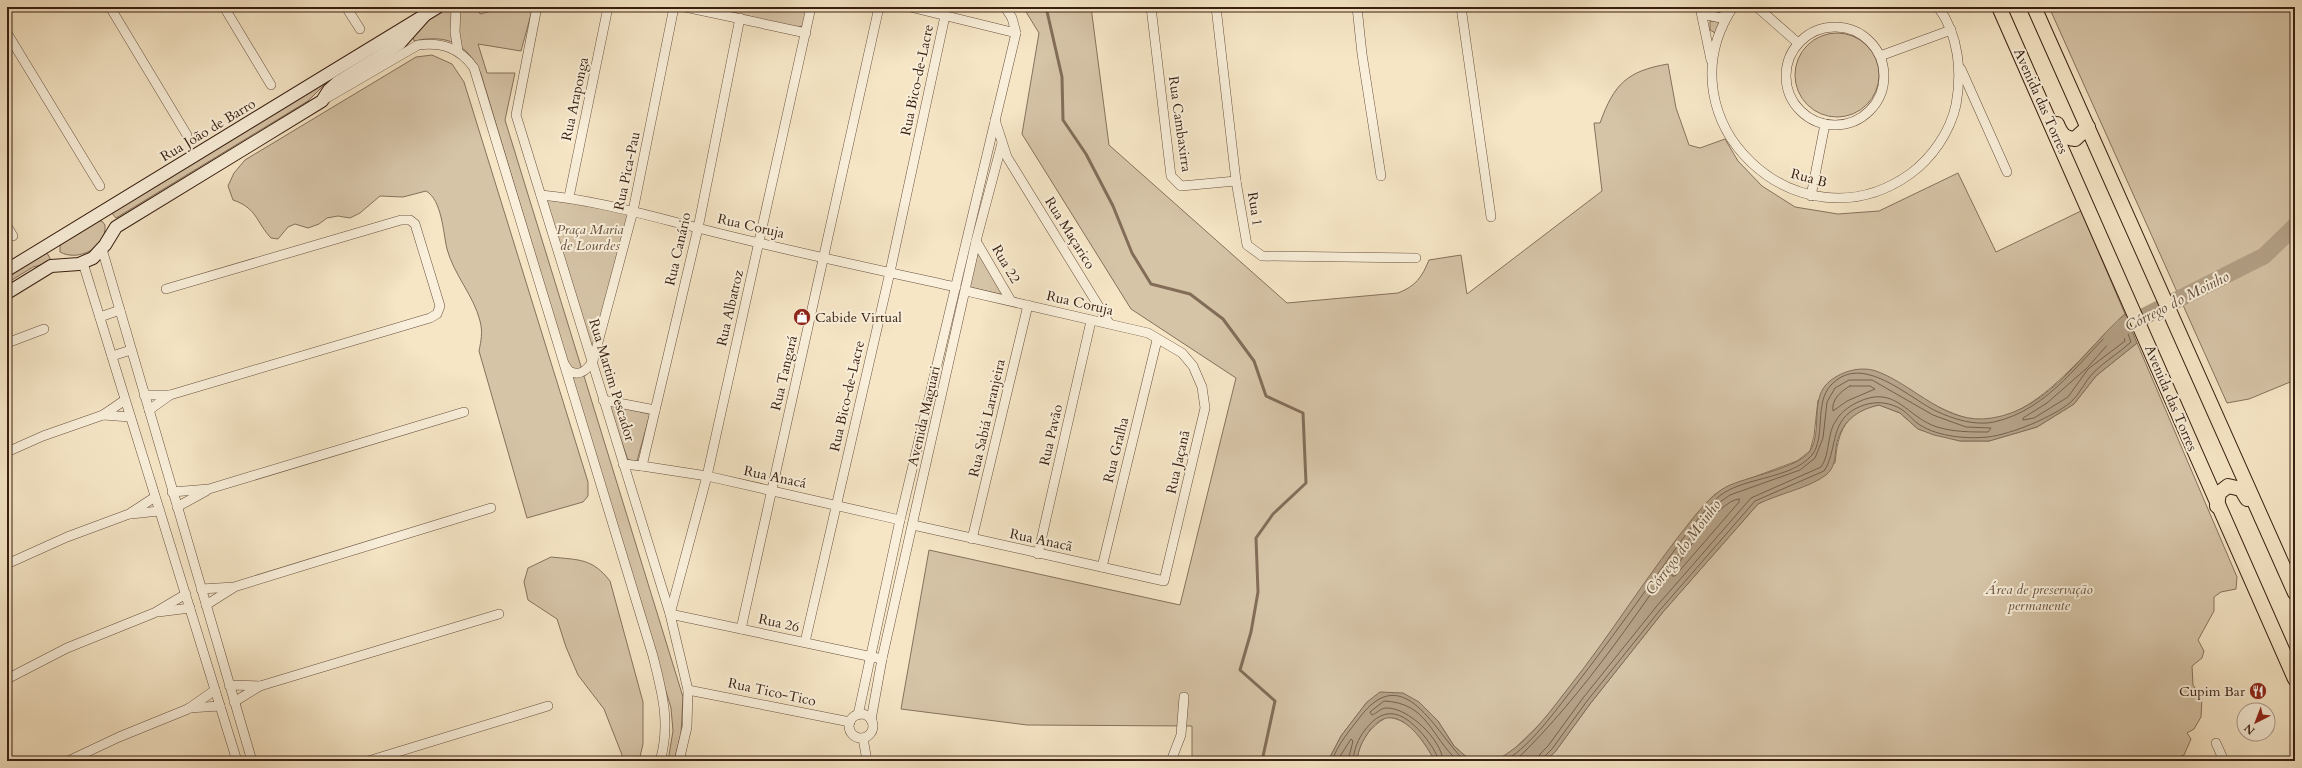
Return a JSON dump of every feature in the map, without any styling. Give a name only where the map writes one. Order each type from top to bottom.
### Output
[{"type":"main road","name":"Avenida das Torres","points":[[1999,7],[2173,399],[2217,506],[2295,679]]},
{"type":"main road","points":[[2034,7],[2295,593]]},
{"type":"main road","points":[[2008,27],[2025,50],[2061,134],[2067,138],[2075,139],[2088,127]]},
{"type":"main road","points":[[2217,506],[2218,499],[2223,489],[2228,486],[2241,489],[2276,564],[2288,578]]},
{"type":"street","points":[[110,7],[188,135]]},
{"type":"street","points":[[224,7],[271,85]]},
{"type":"street","points":[[346,7],[360,29]]},
{"type":"street","name":"Rua João de Barro","points":[[7,270],[438,7]]},
{"type":"street","points":[[456,7],[454,32],[458,51],[469,61],[476,75],[643,621],[664,699],[666,722],[660,761]]},
{"type":"street","name":"Rua Martim Pescador","points":[[537,7],[516,115],[670,614],[688,690],[687,727],[679,761]]},
{"type":"street","name":"Rua Araponga","points":[[569,197],[608,7]]},
{"type":"street","name":"Rua Pica-Pau","points":[[593,361],[633,211],[674,7]]},
{"type":"street","points":[[685,7],[806,33]]},
{"type":"street","name":"Rua Albatroz","points":[[670,614],[707,476],[812,7]]},
{"type":"street","name":"Rua Tangará","points":[[741,629],[771,490],[826,257],[880,7]]},
{"type":"street","points":[[910,7],[1016,33],[1012,18],[1004,7]]},
{"type":"street","name":"Rua Cambaxirra","points":[[1151,7],[1171,176],[1181,186],[1236,181]]},
{"type":"street","name":"Rua 1","points":[[1216,7],[1236,181],[1247,245],[1262,256],[1416,258]]},
{"type":"street","points":[[1357,7],[1362,54],[1381,176]]},
{"type":"street","points":[[1461,7],[1490,217]]},
{"type":"street","points":[[1757,7],[1798,43]]},
{"type":"street","name":"Rua B","points":[[1732,8],[1720,34],[1713,68],[1717,106],[1733,142],[1759,171],[1792,190],[1811,196],[1834,198],[1864,195],[1879,191],[1899,181],[1918,168],[1937,145],[1954,112],[1959,90],[1959,67],[1951,30],[1938,7]]},
{"type":"street","points":[[1701,11],[1721,18],[1732,8]]},
{"type":"street","points":[[1701,11],[1713,68]]},
{"type":"street","name":"Rua João de Barro","points":[[322,101],[329,90],[338,82],[399,44],[424,16]]},
{"type":"street","name":"Rua Bico-de-Lacre","points":[[805,642],[890,272],[946,16]]},
{"type":"street","name":"Rua Canário","points":[[642,466],[698,228],[740,18]]},
{"type":"street","points":[[1826,27],[1843,27],[1858,32],[1871,42],[1880,56],[1884,70],[1884,85],[1879,99],[1870,111],[1858,120],[1844,125],[1824,124],[1814,121],[1802,112],[1792,100],[1786,86],[1786,70],[1790,56],[1798,43],[1811,33],[1826,27]]},
{"type":"street","points":[[1880,56],[1951,30]]},
{"type":"street","points":[[7,33],[100,186]]},
{"type":"street","name":"Avenida Maguari","points":[[858,715],[900,520],[956,287],[994,119],[1016,33]]},
{"type":"street","name":"Rua João de Barro","points":[[7,293],[51,266],[83,263],[102,250],[116,227],[418,44],[445,44],[458,51]]},
{"type":"street","name":"Rua B","points":[[1959,67],[2007,172]]},
{"type":"street","points":[[994,119],[1002,143]]},
{"type":"street","points":[[1811,196],[1824,124]]},
{"type":"street","points":[[990,138],[1002,143]]},
{"type":"street","name":"Rua Maçarico","points":[[1002,143],[1003,157],[1109,323]]},
{"type":"street","points":[[987,151],[1003,157]]},
{"type":"street","name":"Avenida Maguari","points":[[871,720],[882,658],[966,291],[976,240],[1003,157]]},
{"type":"street","name":"Rua Coruja","points":[[541,195],[569,197],[633,211],[698,228],[956,287]]},
{"type":"street","points":[[100,214],[109,221],[112,232]]},
{"type":"street","points":[[144,395],[170,395],[430,318],[437,314],[440,306],[415,224],[410,220],[401,220],[166,289]]},
{"type":"street","points":[[7,226],[13,236]]},
{"type":"street","name":"Rua 22","points":[[976,240],[1011,301]]},
{"type":"street","points":[[51,244],[52,255],[63,265]]},
{"type":"street","points":[[102,250],[252,761]]},
{"type":"street","points":[[83,263],[237,761]]},
{"type":"street","name":"Rua Coruja","points":[[966,291],[1148,333],[1157,340],[1182,354]]},
{"type":"street","name":"Rua Sabiá Laranjeira","points":[[972,539],[1028,305]]},
{"type":"street","points":[[100,317],[120,310]]},
{"type":"street","name":"Rua Pavão","points":[[1038,554],[1091,321]]},
{"type":"street","points":[[7,343],[44,329]]},
{"type":"street","name":"Rua Gralha","points":[[1102,567],[1157,340]]},
{"type":"street","points":[[112,356],[131,350]]},
{"type":"street","name":"Rua Jaçanã","points":[[1164,581],[1205,408],[1202,387],[1193,366],[1182,354]]},
{"type":"street","points":[[564,363],[569,371],[577,373],[585,371],[593,361]]},
{"type":"street","points":[[149,410],[170,395]]},
{"type":"street","points":[[7,452],[43,436],[103,415],[125,400]]},
{"type":"street","points":[[603,400],[655,410]]},
{"type":"street","points":[[172,492],[209,489],[464,412]]},
{"type":"street","points":[[103,415],[130,417]]},
{"type":"street","points":[[623,464],[642,466]]},
{"type":"street","name":"Rua Anacá","points":[[642,466],[707,476],[836,504],[900,520]]},
{"type":"street","points":[[177,508],[209,489]]},
{"type":"street","points":[[7,564],[67,537],[129,514],[155,497]]},
{"type":"street","points":[[201,589],[234,587],[491,508]]},
{"type":"street","points":[[129,514],[159,511]]},
{"type":"street","name":"Rua Anacã","points":[[913,525],[1164,581]]},
{"type":"street","points":[[173,554],[189,548]]},
{"type":"street","points":[[206,605],[234,587]]},
{"type":"street","points":[[7,679],[67,648],[154,612],[186,594]]},
{"type":"street","points":[[154,612],[190,608]]},
{"type":"street","points":[[234,702],[260,686],[499,614]]},
{"type":"street","name":"Rua 26","points":[[670,614],[882,658]]},
{"type":"street","points":[[229,685],[260,686]]},
{"type":"street","points":[[68,761],[119,736],[188,709],[215,690]]},
{"type":"street","name":"Rua Tico-Tico","points":[[688,690],[850,722]]},
{"type":"street","points":[[1171,761],[1181,735],[1184,697]]},
{"type":"street","points":[[188,709],[220,706]]},
{"type":"street","points":[[368,761],[548,706]]},
{"type":"street","points":[[858,715],[865,715],[871,720],[872,731],[864,738],[856,737],[851,732],[850,722],[858,715]]},
{"type":"street","points":[[864,738],[867,761]]},
{"type":"street","points":[[2216,744],[2224,761]]},
{"type":"green space","points":[[446,7],[478,7],[480,14],[495,10],[495,7],[533,7],[521,51],[478,44],[487,73],[515,73],[505,120],[683,697],[681,734],[674,761],[668,761],[673,731],[671,708],[481,74],[469,55],[455,43],[436,39],[414,41],[413,35],[427,19]]},
{"type":"green space","points":[[711,7],[807,7],[804,25],[797,28]]},
{"type":"green space","points":[[1023,7],[1091,7],[1109,145],[1287,303],[1398,293],[1418,280],[1429,260],[1461,255],[1467,294],[1602,191],[1594,123],[1600,123],[1611,98],[1617,89],[1632,75],[1654,67],[1668,64],[1676,108],[1689,145],[1700,148],[1725,139],[1738,161],[1762,186],[1795,207],[1838,214],[1879,211],[1958,173],[1996,252],[2081,211],[2125,314],[2054,385],[2033,402],[2011,414],[1989,420],[1966,418],[1942,409],[1874,371],[1818,400],[1814,436],[1810,451],[1797,461],[1727,487],[1714,495],[1693,518],[1587,665],[1544,720],[1509,754],[1494,761],[1471,761],[1454,746],[1438,721],[1367,702],[1341,736],[1328,761],[1192,761],[1192,726],[1027,725],[901,709],[929,550],[1180,605],[1236,378],[1131,309],[1022,134],[1039,33]]},
{"type":"green space","points":[[1707,7],[1728,7],[1720,13],[1713,13]]},
{"type":"green space","points":[[2049,7],[2295,7],[2295,380],[2249,399],[2227,403]]},
{"type":"green space","points":[[1710,21],[1720,21],[1718,30],[1715,33],[1710,30]]},
{"type":"green space","points":[[1837,33],[1845,34],[1860,40],[1872,52],[1878,67],[1878,83],[1872,98],[1860,110],[1845,116],[1837,117],[1829,116],[1814,110],[1802,98],[1796,83],[1795,75],[1796,67],[1802,52],[1814,40],[1829,34]]},
{"type":"green space","points":[[432,55],[452,64],[464,82],[588,482],[588,496],[583,502],[527,518],[479,351],[482,333],[480,321],[473,303],[450,259],[439,209],[431,195],[426,191],[403,197],[380,196],[360,213],[350,218],[338,216],[327,218],[319,224],[308,228],[295,224],[288,227],[278,239],[271,238],[252,211],[241,203],[233,200],[228,186],[234,173],[245,160],[416,57]]},
{"type":"green space","points":[[329,80],[308,101],[116,218],[110,211]]},
{"type":"green space","name":"Praça Maria de Lourdes","points":[[542,196],[632,211],[593,359]]},
{"type":"green space","points":[[99,221],[102,221],[105,225],[104,233],[101,240],[90,251],[75,255],[67,255],[60,252],[60,246],[63,243]]},
{"type":"green space","points":[[977,248],[1003,295],[970,287]]},
{"type":"green space","points":[[46,251],[52,262],[33,267],[7,283],[7,271]]},
{"type":"green space","name":"Área de preservação permanente","points":[[2137,343],[2237,577],[2236,589],[2221,592],[2214,597],[2214,611],[2198,640],[2204,651],[2202,658],[2192,666],[2193,685],[2202,698],[2201,717],[2194,729],[2187,733],[2191,739],[2184,755],[2172,761],[1545,761],[1555,752],[1590,704],[1663,612],[1758,504],[1835,463],[1838,441],[1841,432],[1851,418],[1858,413],[1867,408],[1879,405],[1900,413],[1918,429],[1960,441],[1989,441],[2037,427],[2074,404],[2096,376]]},
{"type":"green space","points":[[609,405],[650,414],[637,461],[628,460]]},
{"type":"green space","points":[[551,557],[577,560],[591,564],[603,573],[610,581],[643,702],[643,744],[639,761],[621,761],[622,755],[604,709],[578,675],[566,647],[557,619],[528,600],[524,582],[528,568]]},
{"type":"green space","points":[[1387,717],[1403,722],[1410,727],[1421,739],[1435,761],[1357,761],[1360,747],[1366,735],[1375,725]]},
{"type":"water","points":[[2125,314],[2137,343],[2096,376],[2074,404],[2037,427],[1989,441],[1960,441],[1934,435],[1918,429],[1900,413],[1879,405],[1856,414],[1845,424],[1841,431],[1836,447],[1834,462],[1829,472],[1811,484],[1758,504],[1663,612],[1590,704],[1555,752],[1545,761],[1494,761],[1505,755],[1525,740],[1551,711],[1583,670],[1677,538],[1708,500],[1726,487],[1784,467],[1804,457],[1810,451],[1814,443],[1816,433],[1820,396],[1824,388],[1835,377],[1858,369],[1876,371],[1890,377],[1931,403],[1945,410],[1960,416],[1975,419],[1992,418],[2013,412],[2031,403],[2049,391]]},
{"type":"water","points":[[1380,692],[1403,693],[1419,702],[1438,721],[1454,746],[1471,761],[1435,761],[1416,733],[1407,725],[1398,720],[1389,718],[1379,721],[1370,730],[1358,752],[1357,761],[1328,761],[1341,736],[1367,702]]},
{"type":"waterway","points":[[1046,7],[1062,77],[1063,120],[1086,154],[1113,206],[1132,253],[1151,284],[1190,294],[1223,319],[1254,361],[1266,396],[1303,413],[1306,483],[1273,514],[1256,538],[1258,592],[1251,632],[1240,670],[1275,701],[1262,761]]},
{"type":"waterway","name":"Córrego do Moinho","points":[[2112,339],[2123,327],[2264,256],[2295,226]]},
{"type":"place","name":"Cabide Virtual","points":[[802,317]]},
{"type":"place","name":"Cupim Bar","points":[[2258,691]]}]
